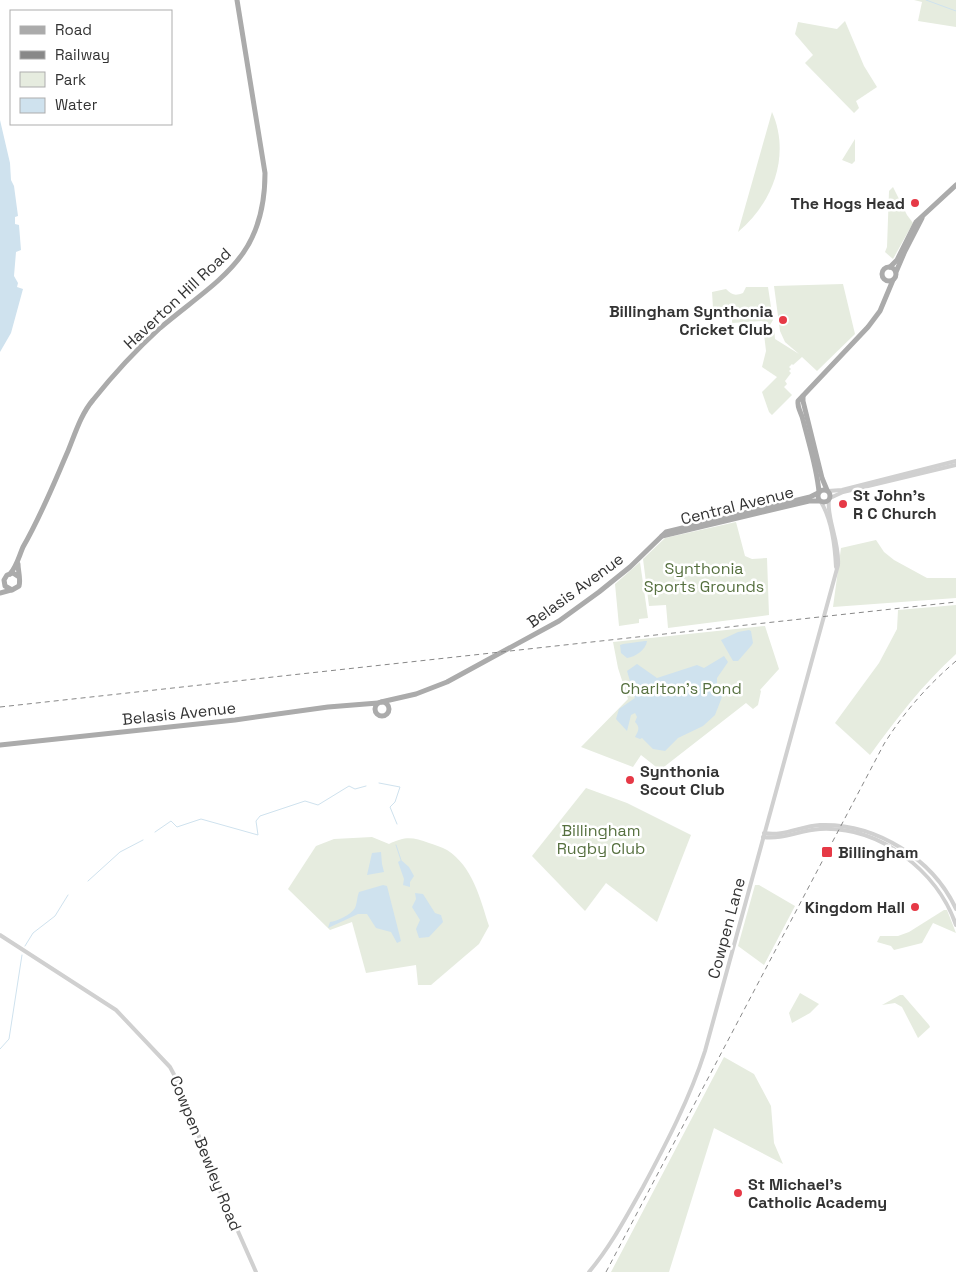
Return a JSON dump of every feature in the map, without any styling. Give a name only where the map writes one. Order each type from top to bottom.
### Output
[{"type":"main road","name":"Haverton Hill Road","points":[[0,592],[5,577],[16,567],[20,554],[39,518],[88,406],[146,341],[221,280],[243,254],[256,229],[264,199],[265,173],[237,0]]},
{"type":"main road","points":[[890,290],[882,276],[883,271],[897,260],[913,226],[956,185]]},
{"type":"main road","points":[[818,492],[815,466],[802,413],[797,404],[868,327],[880,311],[905,252],[924,216]]},
{"type":"main road","points":[[890,267],[894,268],[896,272]]},
{"type":"main road","points":[[886,280],[894,280]]},
{"type":"main road","points":[[803,396],[802,401],[822,478],[830,494],[829,499]]},
{"type":"main road","name":"Central Avenue","points":[[661,537],[810,497],[823,489],[827,490]]},
{"type":"main road","name":"Central Avenue","points":[[818,492],[817,496],[820,501]]},
{"type":"main road","name":"Central Avenue","points":[[666,532],[809,501],[824,502],[829,499]]},
{"type":"main road","name":"Belasis Avenue","points":[[0,745],[380,702],[401,698],[447,682],[560,621],[630,567],[666,532]]},
{"type":"main road","name":"Haverton Hill Road","points":[[18,561],[19,577]]},
{"type":"main road","points":[[4,583],[7,588],[12,590],[19,586],[19,577],[13,573],[10,574]]},
{"type":"main road","name":"Haverton Hill Road","points":[[0,592],[12,590]]},
{"type":"main road","name":"Belasis Avenue","points":[[390,708],[401,698]]},
{"type":"main road","points":[[360,704],[371,707],[378,716],[385,716],[389,713],[390,708],[387,703],[380,702],[375,707],[375,712]]},
{"type":"street","name":"Central Avenue","points":[[827,490],[842,490],[955,464]]},
{"type":"street","name":"Central Avenue","points":[[829,499],[843,492],[912,474]]},
{"type":"street","name":"Cowpen Lane","points":[[589,1272],[616,1236],[662,1150],[696,1077],[707,1043],[836,569],[834,536],[828,508],[829,499]]},
{"type":"street","name":"Cowpen Lane","points":[[820,501],[834,536]]},
{"type":"street","points":[[764,835],[778,834],[813,826],[874,834],[919,861],[937,878],[955,903]]},
{"type":"street","points":[[902,852],[940,891],[956,925]]},
{"type":"street","points":[[956,898],[956,909]]},
{"type":"street","points":[[948,905],[955,903]]},
{"type":"street","name":"Cowpen Bewley Road","points":[[0,935],[116,1010],[170,1067],[179,1084],[217,1184],[256,1272]]},
{"type":"green space","points":[[914,0],[956,0],[956,27],[918,21],[922,2]]},
{"type":"green space","points":[[845,21],[864,66],[877,87],[856,101],[859,108],[854,113],[805,63],[813,55],[795,34],[798,22],[837,29]]},
{"type":"green space","points":[[772,112],[780,145],[775,177],[761,207],[738,232]]},
{"type":"green space","points":[[855,139],[855,161],[852,164],[842,160]]},
{"type":"green space","points":[[893,187],[913,223],[893,259],[885,252],[887,247],[889,191]]},
{"type":"green space","points":[[843,284],[855,334],[817,371],[802,357],[792,364],[789,367],[791,373],[785,381],[787,384],[784,387],[792,395],[772,415],[769,412],[762,392],[777,377],[762,367],[766,351],[765,328],[774,327],[775,339],[799,354],[785,342],[780,331],[774,286]]},
{"type":"green space","points":[[746,287],[768,287],[773,320],[770,325],[762,321],[732,323],[732,313],[726,307],[713,308],[712,292],[726,289],[736,295],[743,293]]},
{"type":"green space","name":"Synthonia Sports Grounds","points":[[736,522],[745,556],[752,559],[767,558],[769,615],[668,628],[666,605],[649,606],[643,559],[665,538]]},
{"type":"green space","points":[[876,540],[884,552],[894,560],[927,578],[956,578],[956,598],[833,607],[841,548]]},
{"type":"green space","points":[[640,562],[648,618],[639,619],[639,623],[619,626],[615,584]]},
{"type":"green space","points":[[956,605],[956,654],[910,702],[870,755],[835,723],[879,663],[897,629],[898,610]]},
{"type":"green space","name":"Charlton's Pond","points":[[765,626],[779,669],[760,690],[758,705],[753,709],[746,703],[660,770],[641,755],[633,767],[581,747],[628,699],[618,668],[613,642]]},
{"type":"green space","name":"Billingham Rugby Club","points":[[586,788],[627,803],[691,835],[657,922],[606,883],[585,911],[532,856]]},
{"type":"green space","points":[[372,837],[389,844],[404,839],[414,839],[445,849],[463,865],[479,894],[489,926],[479,944],[431,985],[418,985],[416,965],[366,973],[352,922],[330,930],[288,889],[316,846],[334,839]]},
{"type":"green space","points":[[755,885],[759,885],[795,906],[764,965],[738,946]]},
{"type":"green space","points":[[944,910],[947,910],[956,933],[933,923],[922,943],[894,950],[891,946],[877,942],[880,936],[898,936],[909,932]]},
{"type":"green space","points":[[800,993],[819,1004],[810,1013],[792,1023],[789,1013]]},
{"type":"green space","points":[[903,995],[930,1027],[918,1038],[902,1007],[895,1003],[882,1005]]},
{"type":"green space","points":[[724,1057],[754,1074],[771,1106],[774,1143],[783,1164],[714,1128],[669,1272],[611,1272]]},
{"type":"water","points":[[0,120],[10,163],[11,180],[14,186],[18,216],[15,217],[15,224],[19,225],[21,250],[16,252],[14,276],[18,283],[17,287],[23,289],[11,333],[0,352]]},
{"type":"water","name":"Charlton's Pond","points":[[751,631],[753,643],[738,661],[733,661],[721,640],[738,632]]},
{"type":"water","points":[[647,641],[645,647],[633,656],[627,658],[621,653],[620,645]]},
{"type":"water","name":"Charlton's Pond","points":[[724,656],[728,662],[717,678],[717,684],[722,692],[722,697],[715,715],[703,726],[678,738],[665,751],[653,749],[642,738],[635,737],[638,725],[635,722],[637,717],[635,713],[631,715],[627,731],[616,719],[619,709],[635,698],[627,671],[637,664],[657,678],[697,665],[704,668]]},
{"type":"water","points":[[381,852],[384,872],[367,875],[372,853]]},
{"type":"water","points":[[401,860],[409,867],[414,876],[410,882],[410,887],[403,885],[404,879],[398,862]]},
{"type":"water","points":[[383,885],[387,886],[401,941],[397,943],[391,932],[376,928],[367,914],[358,914],[328,928],[330,922],[344,917],[353,911],[359,892]]},
{"type":"water","points":[[415,893],[423,894],[435,913],[441,915],[443,922],[429,937],[419,938],[416,929],[420,920],[412,907],[416,899]]},
{"type":"waterway","points":[[926,0],[956,11]]},
{"type":"waterway","points":[[379,783],[400,787],[395,802],[390,807],[397,824]]},
{"type":"waterway","points":[[155,832],[171,821],[177,827],[201,819],[258,835],[256,821],[260,816],[305,801],[318,805],[349,786],[355,789],[366,786]]},
{"type":"waterway","points":[[88,881],[120,852],[143,840]]},
{"type":"waterway","points":[[396,845],[401,860]]},
{"type":"waterway","points":[[25,946],[33,933],[55,916],[68,895]]},
{"type":"waterway","points":[[0,1049],[9,1039],[22,955]]},
{"type":"railway","points":[[0,707],[956,602]]},
{"type":"railway","points":[[606,1272],[884,744],[917,700],[956,661]]},
{"type":"place","name":"The Hogs Head","points":[[915,203]]},
{"type":"place","name":"Billingham Synthonia Cricket Club","points":[[783,320]]},
{"type":"place","name":"St John's R C Church","points":[[843,504]]},
{"type":"place","name":"Synthonia Scout Club","points":[[630,780]]},
{"type":"place","name":"Billingham","points":[[827,852]]},
{"type":"place","name":"Kingdom Hall","points":[[915,907]]},
{"type":"place","name":"St Michael's Catholic Academy","points":[[738,1193]]}]
